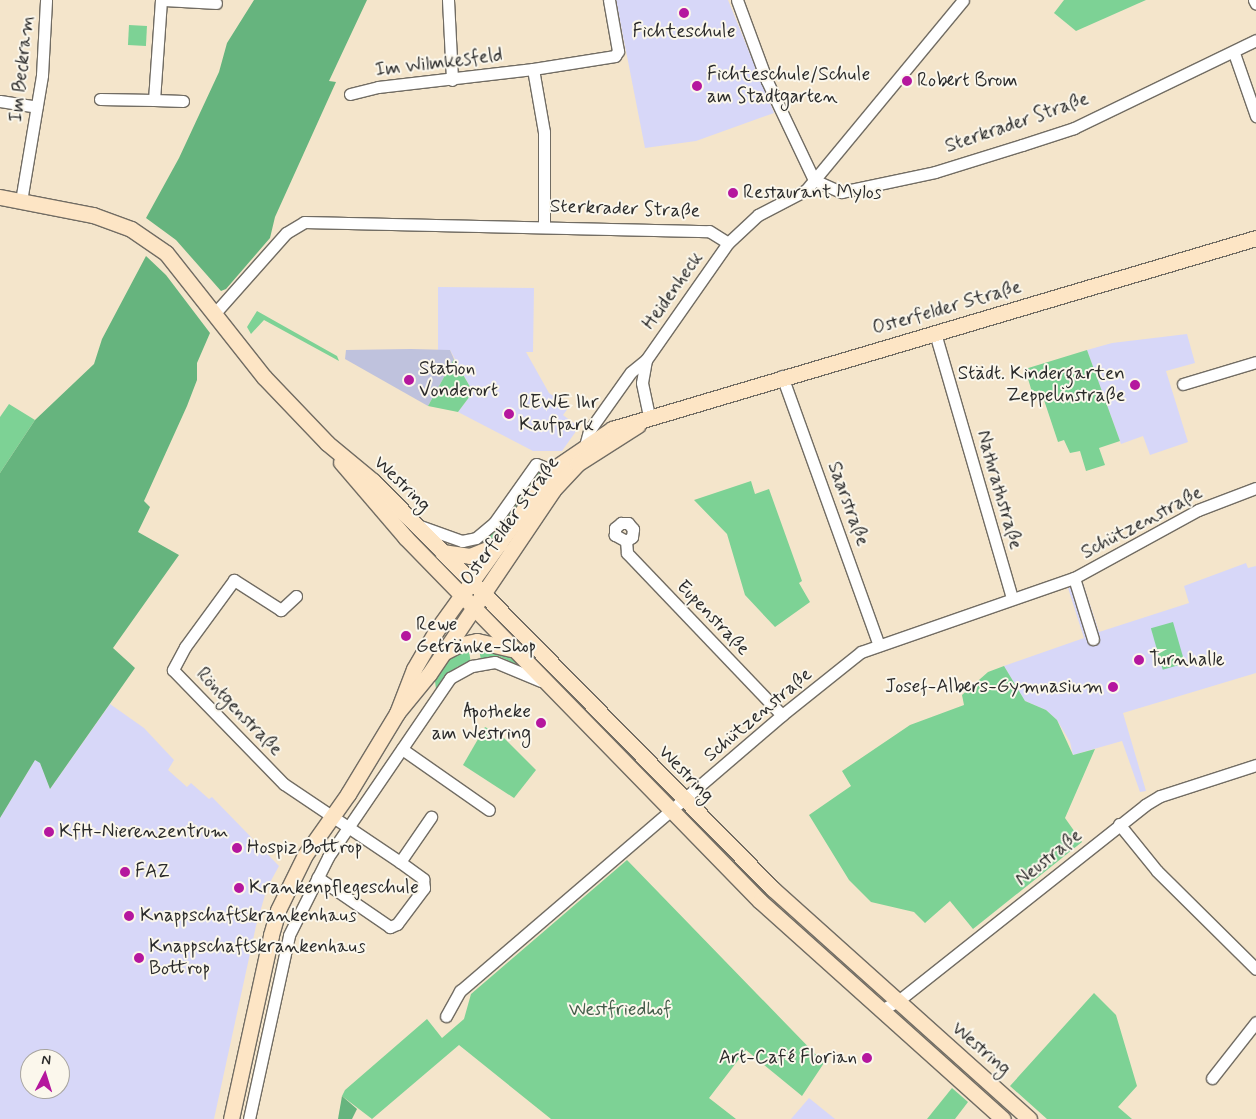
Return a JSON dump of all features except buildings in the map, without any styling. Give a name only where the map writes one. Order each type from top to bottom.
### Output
[{"type":"main road","points":[[0,197],[21,201]]},
{"type":"main road","name":"Westring","points":[[21,201],[93,215],[127,227],[152,241],[178,265],[264,377],[327,443],[365,492],[467,602],[760,901],[1003,1119]]},
{"type":"main road","name":"Osterfelder Straße","points":[[478,589],[501,543],[552,470],[612,429],[782,376],[936,333],[1256,238]]},
{"type":"main road","name":"Osterfelder Straße","points":[[397,713],[421,656],[478,589],[571,470],[649,417]]},
{"type":"main road","name":"Westring","points":[[327,443],[373,481],[773,889],[1029,1119]]},
{"type":"main road","points":[[442,552],[470,556],[501,543]]},
{"type":"main road","name":"Osterfelder Straße","points":[[232,1119],[243,1062],[278,910],[297,869],[397,713],[429,674],[467,602]]},
{"type":"main road","points":[[440,654],[458,644],[477,641],[515,650]]},
{"type":"street","name":"Im Beckram","points":[[21,201],[37,107],[46,0]]},
{"type":"street","points":[[154,100],[161,0]]},
{"type":"street","points":[[165,0],[216,3]]},
{"type":"street","points":[[448,0],[452,80]]},
{"type":"street","name":"Im Wilmkesfeld","points":[[350,94],[378,87],[452,80],[615,56],[618,51],[608,0]]},
{"type":"street","points":[[737,0],[767,81],[814,180]]},
{"type":"street","points":[[728,243],[742,227],[798,196],[814,180],[963,0]]},
{"type":"street","points":[[1254,0],[1256,4]]},
{"type":"street","name":"Sterkrader Straße","points":[[814,180],[841,192],[935,172],[1074,128],[1234,53],[1256,40]]},
{"type":"street","points":[[1234,53],[1256,116]]},
{"type":"street","name":"Im Wilmkesfeld","points":[[533,69],[544,132],[544,226]]},
{"type":"street","points":[[100,99],[184,101]]},
{"type":"street","points":[[0,101],[37,107]]},
{"type":"street","name":"Sterkrader Straße","points":[[212,309],[286,233],[304,222],[709,231],[728,243]]},
{"type":"street","name":"Heidenheck","points":[[585,446],[589,430],[631,372],[646,360],[728,243]]},
{"type":"street","name":"Nathrathstraße","points":[[936,333],[1012,598]]},
{"type":"street","name":"Heidenheck","points":[[646,360],[642,383],[649,417]]},
{"type":"street","points":[[1183,384],[1256,362]]},
{"type":"street","name":"Saarstraße","points":[[782,376],[879,645]]},
{"type":"street","name":"Osterfelder Straße","points":[[416,525],[462,541],[476,538],[494,523],[536,464],[552,470]]},
{"type":"street","name":"Schützenstraße","points":[[446,1016],[460,991],[782,715],[862,652],[1012,598],[1074,578],[1198,510],[1256,488]]},
{"type":"street","name":"Eupenstraße","points":[[626,541],[627,553],[782,715]]},
{"type":"street","name":"Schützenstraße","points":[[1074,578],[1093,639]]},
{"type":"street","name":"Röntgenstraße","points":[[296,596],[281,610],[234,580],[185,647],[173,670],[284,784],[332,816]]},
{"type":"street","points":[[249,1119],[288,938],[317,877],[348,826],[435,698],[450,678],[485,662],[513,667],[547,684]]},
{"type":"street","points":[[429,674],[435,698]]},
{"type":"street","points":[[402,749],[489,810]]},
{"type":"street","name":"Neustraße","points":[[881,1010],[898,1001],[1119,824],[1160,796],[1256,765]]},
{"type":"street","points":[[317,877],[390,927],[397,924],[424,888],[423,879],[332,816]]},
{"type":"street","points":[[400,862],[431,817]]},
{"type":"street","points":[[1119,824],[1157,871],[1256,969]]},
{"type":"street","points":[[271,935],[288,938]]},
{"type":"street","points":[[1212,1078],[1256,1022]]},
{"type":"street","points":[[243,1062],[261,1066]]},
{"type":"shaded area","name":"Fichteschule/Schule am Stadtgarten","points":[[616,0],[728,0],[774,113],[696,141],[645,148]]},
{"type":"shaded area","points":[[438,287],[534,288],[533,352],[526,352],[549,393],[569,407],[563,415],[579,427],[562,451],[533,451],[458,412],[473,392],[450,350],[438,350]]},
{"type":"shaded area","name":"Städt. Kindergarten Zeppelinstraße","points":[[1187,334],[1195,363],[1166,371],[1188,442],[1150,455],[1143,436],[1121,444],[1087,350],[1112,343]]},
{"type":"shaded area","points":[[346,350],[450,350],[454,359],[428,406],[345,359]]},
{"type":"shaded area","name":"Josef-Albers-Gymnasium","points":[[1246,563],[1248,568],[1256,566],[1256,673],[1123,713],[1146,791],[1140,792],[1122,741],[1073,755],[1070,742],[1057,720],[1046,710],[1025,701],[1004,666],[1084,638],[1068,588],[1083,583],[1099,632],[1189,603],[1184,586]]},
{"type":"shaded area","name":"Knappschaftskrankenhaus","points":[[110,704],[144,728],[174,760],[168,770],[187,787],[191,783],[209,799],[212,797],[279,866],[267,888],[256,926],[214,1119],[0,1119],[0,818],[35,760],[40,762],[50,789]]},
{"type":"shaded area","points":[[809,1098],[835,1119],[791,1119]]},
{"type":"green space","points":[[254,0],[367,0],[329,81],[336,82],[275,217],[270,238],[226,289],[221,291],[176,240],[146,218],[179,158],[219,72],[227,43]]},
{"type":"green space","points":[[1064,0],[1146,0],[1076,31],[1054,13]]},
{"type":"green space","points":[[129,25],[147,26],[146,46],[128,45]]},
{"type":"green space","points":[[146,256],[166,275],[210,333],[197,363],[197,380],[187,406],[144,501],[150,507],[138,532],[179,555],[113,648],[135,668],[50,789],[40,763],[35,760],[0,818],[0,473],[35,420],[94,364],[102,339]]},
{"type":"green space","points":[[257,311],[337,356],[339,361],[264,320],[251,334],[247,327]]},
{"type":"green space","points":[[1087,350],[1120,441],[1099,448],[1105,465],[1086,471],[1080,451],[1070,453],[1064,440],[1058,442],[1041,391],[1032,392],[1025,369]]},
{"type":"green space","points":[[454,359],[473,392],[458,412],[428,406]]},
{"type":"green space","points":[[9,404],[35,420],[0,473],[0,417]]},
{"type":"green space","points":[[535,469],[543,471],[495,537],[475,551],[475,541]]},
{"type":"green space","points":[[751,481],[755,494],[769,489],[802,581],[799,583],[810,602],[775,627],[745,595],[727,534],[694,500]]},
{"type":"green space","points":[[491,614],[570,690],[659,781],[586,715],[489,617]]},
{"type":"green space","points":[[1173,622],[1185,663],[1163,670],[1151,628]]},
{"type":"green space","points":[[478,644],[512,655],[525,668],[498,656],[481,660]]},
{"type":"green space","points":[[468,646],[471,663],[457,667],[436,689],[434,673],[446,657]]},
{"type":"green space","points":[[1004,666],[1025,701],[1046,710],[1057,720],[1073,755],[1095,749],[1065,818],[1082,842],[973,929],[950,901],[925,923],[914,912],[871,902],[849,880],[809,815],[851,786],[842,771],[910,725],[964,705],[962,695],[988,672]]},
{"type":"green space","points":[[485,727],[501,735],[536,770],[514,798],[463,765]]},
{"type":"green space","name":"Westfriedhof","points":[[627,860],[824,1063],[802,1096],[746,1050],[709,1098],[736,1119],[551,1119],[459,1045],[372,1119],[342,1096],[345,1090],[427,1019],[442,1038],[464,1019],[471,994]]},
{"type":"green space","points":[[1094,993],[1116,1015],[1137,1086],[1118,1107],[1132,1119],[1047,1119],[1010,1086]]},
{"type":"green space","points":[[952,1088],[968,1102],[955,1119],[927,1119]]},
{"type":"green space","points":[[342,1096],[357,1109],[352,1119],[338,1119]]},
{"type":"place","name":"Fichteschule","points":[[684,13]]},
{"type":"place","name":"Robert Brom","points":[[907,81]]},
{"type":"place","name":"Fichteschule/Schule am Stadtgarten","points":[[697,86]]},
{"type":"place","name":"Restaurant Mylos","points":[[733,193]]},
{"type":"place","name":"Station Vonderort","points":[[409,380]]},
{"type":"place","name":"Städt. Kindergarten Zeppelinstraße","points":[[1135,385]]},
{"type":"place","name":"REWE Ihr Kaufpark","points":[[509,414]]},
{"type":"place","name":"Rewe Getränke-Shop","points":[[406,636]]},
{"type":"place","name":"Turnhalle","points":[[1139,660]]},
{"type":"place","name":"Josef-Albers-Gymnasium","points":[[1113,687]]},
{"type":"place","name":"Apotheke am Westring","points":[[541,723]]},
{"type":"place","name":"KfH-Nierenzentrum","points":[[49,832]]},
{"type":"place","name":"Hospiz Bottrop","points":[[237,848]]},
{"type":"place","name":"FAZ","points":[[125,872]]},
{"type":"place","name":"Krankenpflegeschule","points":[[239,888]]},
{"type":"place","name":"Knappschaftskrankenhaus","points":[[129,916]]},
{"type":"place","name":"Knappschaftskrankenhaus Bottrop","points":[[139,958]]},
{"type":"place","name":"Art-Café Florian","points":[[867,1058]]}]
